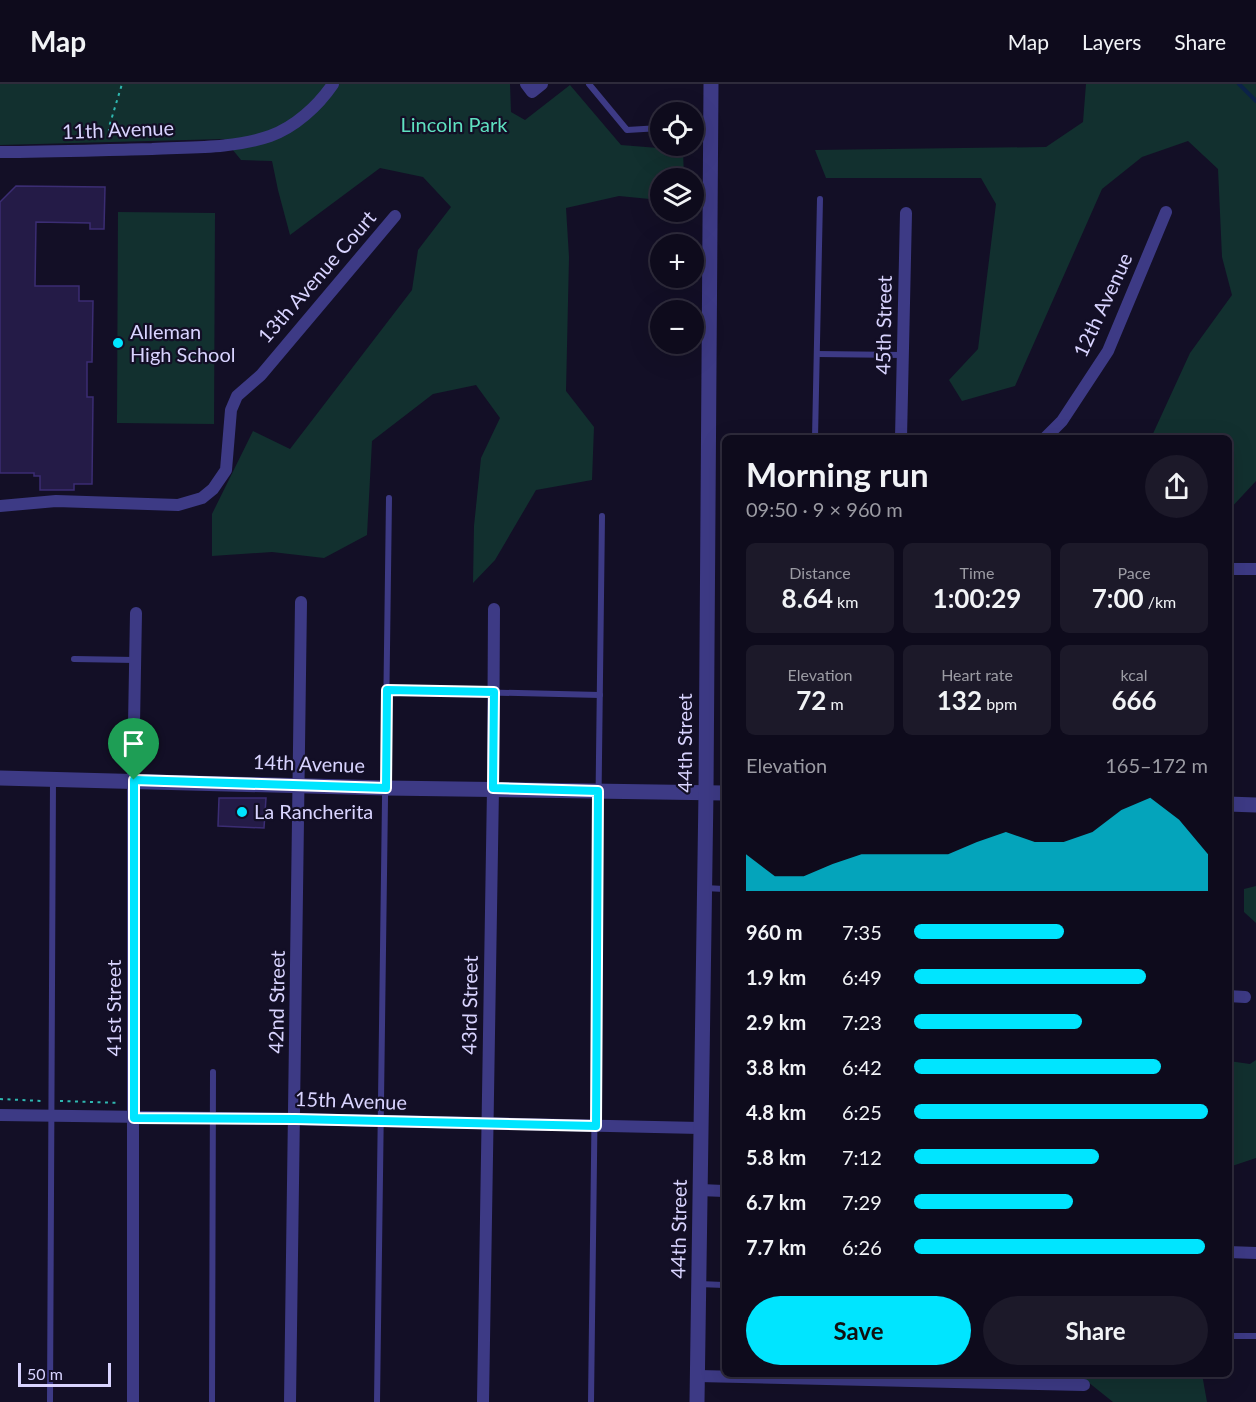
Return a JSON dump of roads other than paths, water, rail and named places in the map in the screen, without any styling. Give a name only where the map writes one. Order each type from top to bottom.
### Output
[{"type":"street","name":"11th Avenue","points":[[0,152],[237,145],[272,135],[305,115],[333,84]]},
{"type":"street","name":"44th Street","points":[[697,1402],[705,888],[711,84]]},
{"type":"street","name":"12th Avenue","points":[[1048,435],[1062,421],[1107,351],[1166,212]]},
{"type":"street","name":"45th Street","points":[[902,435],[906,213]]},
{"type":"street","name":"13th Avenue Court","points":[[0,506],[56,501],[178,505],[202,498],[213,489],[226,470],[231,410],[234,401],[261,375],[395,216]]},
{"type":"street","points":[[1232,569],[1256,569]]},
{"type":"street","name":"42nd Street","points":[[290,1402],[301,602]]},
{"type":"street","name":"43rd Street","points":[[483,1402],[494,609]]},
{"type":"street","name":"41st Street","points":[[133,1402],[136,613]]},
{"type":"street","name":"14th Avenue","points":[[0,778],[386,788],[722,793]]},
{"type":"street","points":[[1232,804],[1256,805]]},
{"type":"street","points":[[1232,996],[1245,997]]},
{"type":"street","name":"15th Avenue","points":[[0,1115],[700,1128]]},
{"type":"street","points":[[700,1190],[722,1191]]},
{"type":"street","points":[[1232,1252],[1256,1253]]},
{"type":"street","points":[[698,1376],[722,1377]]},
{"type":"street","points":[[741,1377],[1084,1385]]},
{"type":"lane","points":[[589,84],[627,130],[650,129]]},
{"type":"lane","points":[[704,126],[711,126]]},
{"type":"lane","points":[[815,435],[820,199]]},
{"type":"lane","points":[[817,354],[903,355]]},
{"type":"lane","points":[[377,1402],[389,498]]},
{"type":"lane","points":[[591,1402],[602,516]]},
{"type":"lane","points":[[74,658],[135,660]]},
{"type":"lane","points":[[387,690],[600,695]]},
{"type":"lane","points":[[50,1402],[53,779]]},
{"type":"lane","points":[[705,888],[722,889]]},
{"type":"lane","points":[[212,1402],[213,1072]]},
{"type":"lane","points":[[699,1284],[722,1285]]},
{"type":"lane","points":[[1232,1336],[1256,1336]]},
{"type":"waterway","points":[[1239,84],[1256,101]]},
{"type":"place","name":"Alleman High School","points":[[118,343]]},
{"type":"place","name":"La Rancherita","points":[[242,812]]},
{"type":"park label","name":"Lincoln Park","points":[[454,125]]}]
